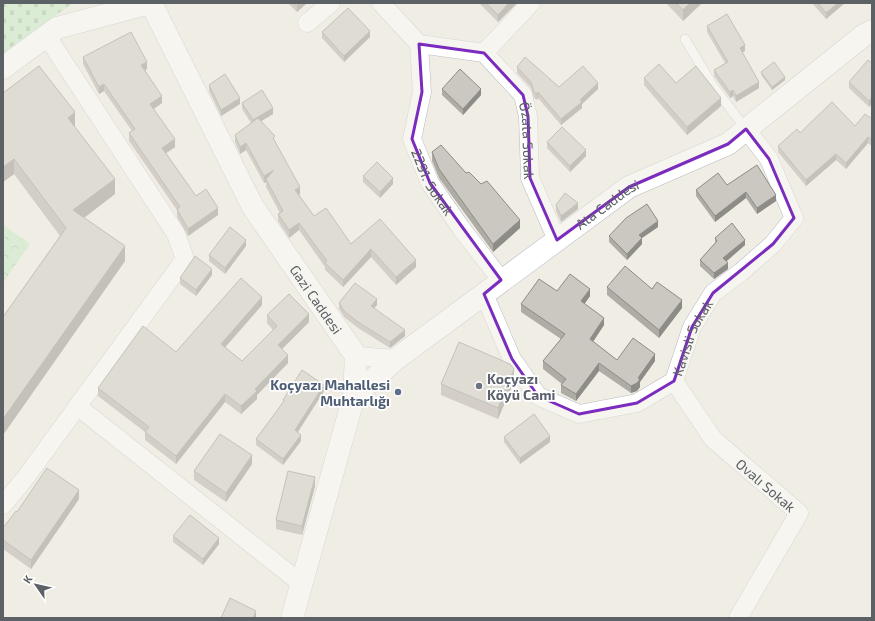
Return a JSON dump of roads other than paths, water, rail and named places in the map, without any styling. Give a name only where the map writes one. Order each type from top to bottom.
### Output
[{"type":"street","points":[[3,68],[57,28],[150,3]]},
{"type":"street","name":"Gazi Caddesi","points":[[150,3],[253,206],[356,356]]},
{"type":"street","points":[[307,23],[331,3]]},
{"type":"street","points":[[380,3],[419,44],[484,53],[531,3]]},
{"type":"street","name":"Ata Caddesi","points":[[354,396],[396,359],[629,187],[728,144],[864,34],[872,31]]},
{"type":"street","points":[[3,505],[26,477],[185,259],[176,234],[46,35]]},
{"type":"street","name":"2291. Sokak","points":[[419,44],[422,92],[412,139],[430,183],[461,228],[502,280]]},
{"type":"street","name":"Özata Sokak","points":[[484,53],[523,95],[528,116],[530,178],[557,240]]},
{"type":"street","name":"Kavisli Sokak","points":[[484,294],[512,359],[538,396],[579,414],[637,403],[674,381],[692,327],[713,293],[741,272],[773,244],[794,218],[769,159],[746,129]]},
{"type":"street","points":[[292,618],[354,396],[356,356],[396,359]]},
{"type":"street","name":"Ovalı Sokak","points":[[674,381],[713,439],[799,513],[738,618]]},
{"type":"street","points":[[77,406],[302,584]]},
{"type":"lane","points":[[685,39],[713,86],[746,129]]},
{"type":"place","name":"Koçyazı Köyü Cami","points":[[479,386]]},
{"type":"place","name":"Koçyazı Mahallesi Muhtarlığı","points":[[398,392]]}]
